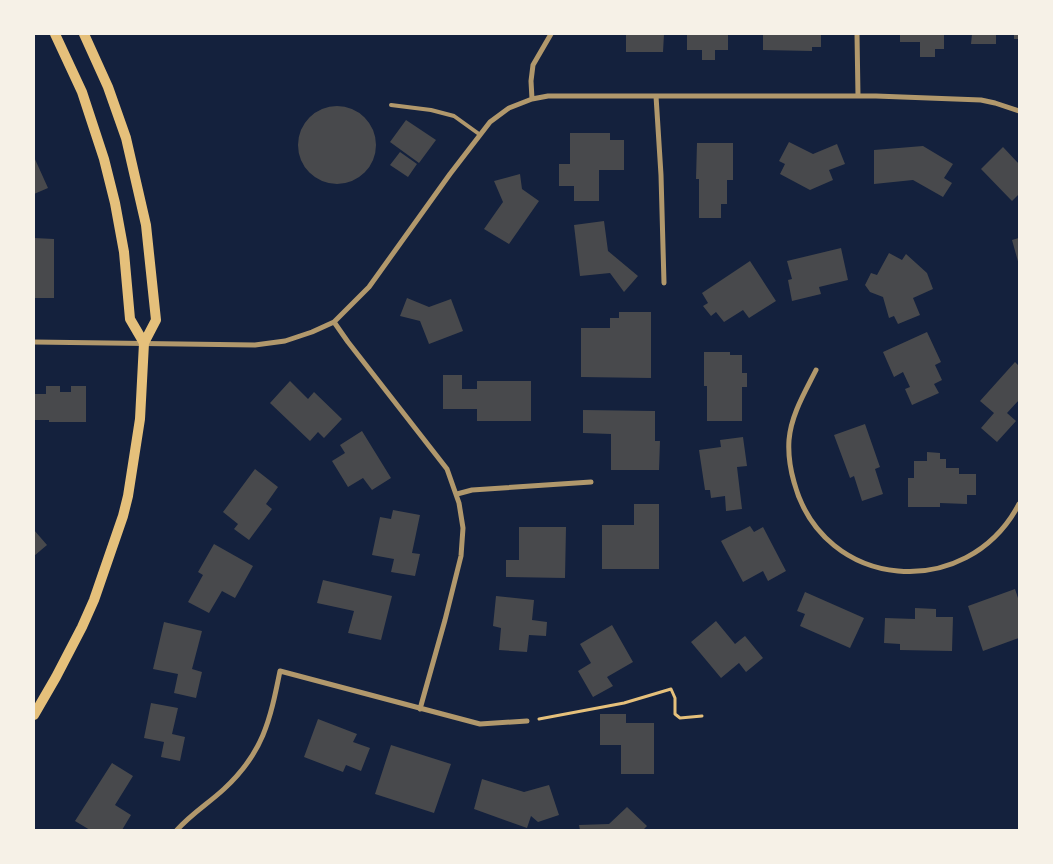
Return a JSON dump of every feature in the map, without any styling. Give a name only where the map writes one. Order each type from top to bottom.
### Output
[{"type":"main road","points":[[55,34],[82,92],[104,159],[114,197],[124,252],[130,319],[144,343]]},
{"type":"main road","points":[[34,715],[82,627],[94,600],[123,516],[140,419],[144,343],[156,320],[146,225],[126,138],[108,86],[84,34]]},
{"type":"street","points":[[532,99],[530,81],[532,65],[552,34]]},
{"type":"street","points":[[857,34],[858,96]]},
{"type":"street","points":[[34,342],[255,345],[285,341],[334,322],[369,287],[490,122],[510,108],[532,99],[548,96],[858,96],[981,100],[1019,111]]},
{"type":"street","points":[[656,96],[661,175],[664,283]]},
{"type":"street","points":[[334,322],[447,470],[457,494],[463,528],[461,556],[420,708]]},
{"type":"street","points":[[816,370],[794,416],[789,440],[790,467],[797,495],[815,527],[842,550],[873,566],[894,571],[911,572],[946,566],[972,555],[1002,532],[1019,504]]},
{"type":"street","points":[[457,494],[472,490],[591,482]]},
{"type":"street","points":[[178,830],[244,769],[257,750],[266,731],[280,670],[480,724],[526,721]]},
{"type":"lane","points":[[391,105],[431,110],[454,116],[480,134]]},
{"type":"path","points":[[526,721],[624,702],[671,689],[675,698],[675,714],[680,718],[702,716]]},
{"type":"building","points":[[626,34],[664,34],[663,52],[626,52]]},
{"type":"building","points":[[687,34],[728,34],[728,50],[715,50],[715,60],[702,60],[702,50],[687,50]]},
{"type":"building","points":[[763,34],[821,34],[821,47],[812,47],[812,51],[763,50]]},
{"type":"building","points":[[900,34],[944,34],[944,49],[935,49],[935,57],[920,57],[920,42],[900,42]]},
{"type":"building","points":[[972,34],[996,34],[996,44],[971,44]]},
{"type":"building","points":[[1014,34],[1019,34],[1019,39],[1014,39]]},
{"type":"building","points":[[337,106],[352,109],[365,117],[373,130],[376,145],[373,160],[365,173],[352,181],[337,184],[322,181],[309,173],[301,160],[298,145],[301,130],[309,117],[322,109]]},
{"type":"building","points":[[406,120],[436,140],[419,163],[390,142]]},
{"type":"building","points":[[570,133],[610,133],[610,140],[624,140],[624,170],[599,170],[599,201],[574,201],[574,186],[559,186],[559,164],[570,164]]},
{"type":"building","points":[[789,142],[813,154],[837,144],[845,164],[829,170],[833,180],[810,190],[780,174],[785,164],[779,161]]},
{"type":"building","points":[[697,143],[733,143],[733,180],[727,180],[727,204],[721,204],[721,218],[699,218],[699,179],[696,179]]},
{"type":"building","points":[[923,146],[953,164],[944,178],[952,183],[943,197],[913,180],[874,184],[874,150]]},
{"type":"building","points":[[1003,147],[1019,164],[1019,194],[1012,201],[981,169]]},
{"type":"building","points":[[400,152],[417,164],[408,177],[390,165]]},
{"type":"building","points":[[34,157],[48,188],[34,194]]},
{"type":"building","points":[[520,174],[522,189],[539,201],[509,244],[484,229],[503,202],[494,181]]},
{"type":"building","points":[[604,221],[608,251],[638,276],[624,292],[610,273],[580,276],[574,225]]},
{"type":"building","points":[[34,238],[54,239],[54,298],[34,298]]},
{"type":"building","points":[[1019,238],[1019,265],[1012,240]]},
{"type":"building","points":[[841,248],[848,280],[819,287],[821,294],[792,301],[788,280],[792,279],[787,261]]},
{"type":"building","points":[[889,253],[902,260],[906,254],[927,273],[933,289],[913,298],[920,315],[898,324],[894,316],[889,318],[883,297],[870,292],[865,285],[871,273],[877,275]]},
{"type":"building","points":[[750,261],[776,301],[749,318],[743,310],[724,322],[716,312],[711,316],[703,306],[708,303],[702,293]]},
{"type":"building","points":[[407,298],[429,307],[451,299],[463,331],[429,344],[420,321],[400,316]]},
{"type":"building","points":[[619,312],[651,312],[651,378],[581,377],[581,328],[610,328],[610,318],[619,318]]},
{"type":"building","points":[[927,332],[941,362],[935,365],[942,380],[934,384],[939,393],[912,405],[905,389],[910,387],[903,372],[894,377],[883,352]]},
{"type":"building","points":[[704,352],[730,352],[730,355],[742,355],[742,373],[747,373],[747,387],[742,387],[742,421],[707,421],[707,386],[704,386]]},
{"type":"building","points":[[1015,362],[1019,366],[1019,400],[1007,413],[1016,421],[997,442],[981,428],[994,413],[980,401]]},
{"type":"building","points":[[443,375],[462,375],[462,389],[477,389],[477,381],[531,381],[531,421],[477,421],[477,409],[443,409]]},
{"type":"building","points":[[290,381],[308,399],[314,392],[342,419],[324,438],[318,432],[310,441],[270,403]]},
{"type":"building","points":[[46,386],[60,386],[60,392],[71,392],[71,386],[86,386],[86,422],[34,420],[34,394],[46,394]]},
{"type":"building","points":[[583,410],[655,411],[655,441],[660,441],[659,470],[611,470],[611,434],[583,433]]},
{"type":"building","points":[[865,424],[880,467],[875,469],[883,494],[862,501],[854,476],[850,478],[834,435]]},
{"type":"building","points":[[362,431],[391,478],[372,490],[363,478],[348,487],[332,461],[345,453],[340,445]]},
{"type":"building","points":[[743,437],[747,466],[737,467],[742,509],[726,511],[725,496],[711,498],[710,490],[705,490],[699,450],[721,447],[720,440]]},
{"type":"building","points":[[927,452],[940,453],[940,459],[946,459],[946,468],[959,468],[959,474],[976,474],[976,495],[967,495],[967,504],[940,503],[940,507],[908,507],[908,478],[914,478],[914,461],[927,461]]},
{"type":"building","points":[[255,469],[278,487],[266,504],[272,509],[249,540],[234,529],[238,524],[223,512]]},
{"type":"building","points":[[634,504],[659,504],[659,569],[602,569],[602,525],[634,525]]},
{"type":"building","points":[[393,510],[420,515],[412,553],[420,554],[415,576],[391,572],[394,559],[372,555],[380,517],[391,519]]},
{"type":"building","points":[[750,526],[754,532],[763,527],[786,571],[768,581],[763,571],[743,582],[721,541]]},
{"type":"building","points":[[519,527],[566,527],[565,578],[506,577],[506,560],[519,560]]},
{"type":"building","points":[[34,530],[47,545],[34,556]]},
{"type":"building","points":[[214,544],[253,566],[235,598],[222,591],[209,613],[188,602],[203,575],[198,572]]},
{"type":"building","points":[[323,580],[392,596],[381,640],[348,633],[354,611],[317,603]]},
{"type":"building","points":[[1015,589],[1019,601],[1019,638],[983,651],[968,606]]},
{"type":"building","points":[[805,592],[864,618],[850,648],[800,626],[805,614],[797,611]]},
{"type":"building","points":[[496,596],[534,600],[532,620],[547,622],[546,636],[529,635],[527,652],[499,650],[501,628],[493,626]]},
{"type":"building","points":[[915,608],[936,609],[936,617],[953,617],[952,651],[900,650],[900,644],[884,643],[885,618],[915,619]]},
{"type":"building","points":[[716,621],[735,644],[745,636],[763,658],[746,672],[739,663],[721,678],[691,642]]},
{"type":"building","points":[[164,622],[202,631],[192,669],[202,672],[196,698],[174,693],[178,674],[153,669]]},
{"type":"building","points":[[612,625],[633,662],[607,677],[613,686],[593,697],[578,671],[591,663],[580,644]]},
{"type":"building","points":[[151,703],[178,708],[172,734],[185,737],[180,761],[161,757],[164,742],[144,738]]},
{"type":"building","points":[[600,714],[626,714],[626,723],[654,723],[654,774],[621,774],[621,745],[600,745]]},
{"type":"building","points":[[318,719],[357,734],[353,742],[370,748],[361,771],[346,765],[343,772],[304,757]]},
{"type":"building","points":[[391,745],[451,764],[434,813],[375,794]]},
{"type":"building","points":[[112,763],[133,776],[115,805],[131,815],[122,830],[90,830],[75,821]]},
{"type":"building","points":[[482,779],[524,792],[549,785],[559,815],[538,822],[531,816],[527,828],[474,809]]},
{"type":"building","points":[[627,807],[647,826],[643,830],[580,830],[579,825],[609,824]]}]
